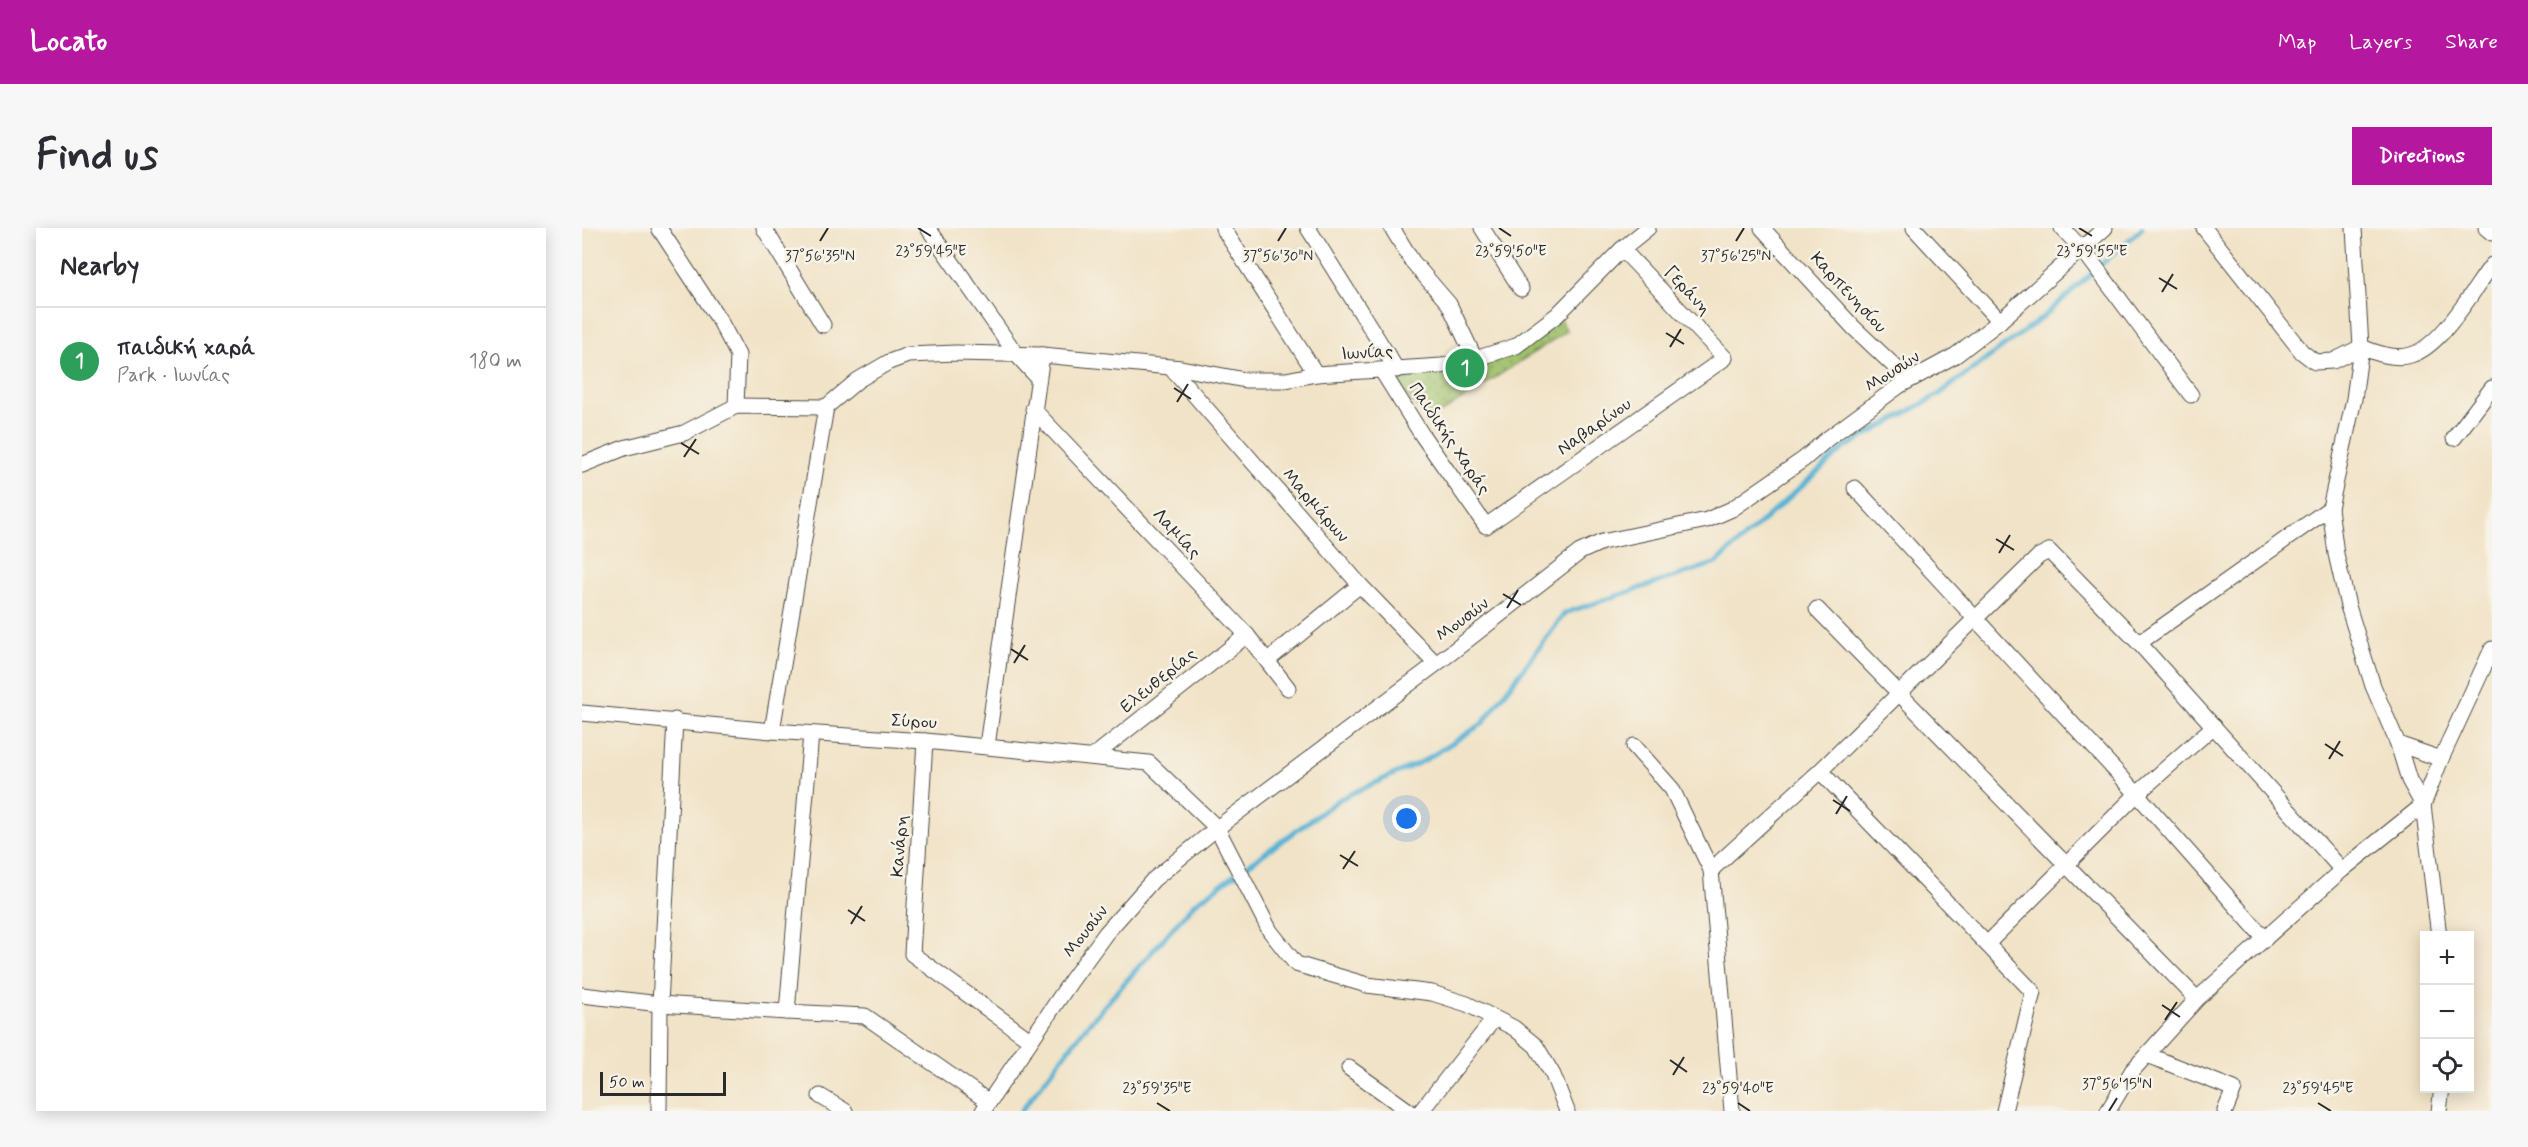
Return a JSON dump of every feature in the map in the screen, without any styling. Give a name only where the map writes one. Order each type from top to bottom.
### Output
[{"type":"street","points":[[659,228],[720,321],[738,355],[736,406]]},
{"type":"street","points":[[764,228],[823,325]]},
{"type":"street","points":[[927,228],[1016,354],[1038,378]]},
{"type":"street","points":[[1223,228],[1316,374]]},
{"type":"street","name":"Παιδικής Χαράς","points":[[1308,228],[1390,371],[1422,435],[1486,526]]},
{"type":"street","points":[[1392,228],[1412,261],[1449,304],[1475,359]]},
{"type":"street","points":[[1482,228],[1521,289]]},
{"type":"street","name":"Ιωνίας","points":[[826,407],[858,380],[889,362],[908,356],[1042,355],[1172,368],[1245,380],[1286,380],[1316,374],[1390,371],[1475,359],[1516,346],[1557,315],[1622,249],[1648,228]]},
{"type":"street","name":"Καρπενησίου","points":[[1762,228],[1853,327],[1909,380]]},
{"type":"street","points":[[1914,228],[2000,321]]},
{"type":"street","points":[[2062,228],[2083,250],[2192,394]]},
{"type":"street","name":"Μουσών","points":[[986,1107],[1030,1040],[1106,933],[1153,880],[1216,828],[1580,552],[1602,542],[1707,520],[1732,509],[1909,380],[1956,355],[2000,321],[2083,250],[2105,228]]},
{"type":"street","points":[[2204,228],[2308,358],[2315,362],[2325,363],[2361,347],[2398,357],[2412,355],[2442,332],[2492,265]]},
{"type":"street","points":[[2354,228],[2361,347],[2354,399],[2331,508],[2336,554],[2348,606],[2373,686],[2398,744],[2409,780],[2423,805],[2438,931]]},
{"type":"street","points":[[2486,228],[2492,233]]},
{"type":"street","name":"Γεράνη","points":[[1622,249],[1725,358]]},
{"type":"street","points":[[987,746],[1042,355]]},
{"type":"street","name":"Ναβαρίνου","points":[[1486,526],[1725,358]]},
{"type":"street","name":"Μαρμάρων","points":[[1172,368],[1360,585],[1435,663]]},
{"type":"street","points":[[2454,438],[2492,388]]},
{"type":"street","points":[[582,465],[624,448],[684,433],[736,406],[826,407],[772,731]]},
{"type":"street","name":"Λαμίας","points":[[1033,409],[1247,635],[1288,688]]},
{"type":"street","points":[[1855,488],[2138,794],[2265,939]]},
{"type":"street","points":[[2139,644],[2331,508]]},
{"type":"street","points":[[1710,870],[1820,771],[2039,556],[2049,551],[2139,644],[2342,870]]},
{"type":"street","points":[[1268,660],[1360,585]]},
{"type":"street","points":[[1817,609],[2197,999]]},
{"type":"street","name":"Ελευθερίας","points":[[1095,756],[1247,635]]},
{"type":"street","points":[[2108,1111],[2132,1071],[2197,999],[2342,870],[2423,805],[2441,759],[2492,649]]},
{"type":"street","name":"Σύρου","points":[[582,713],[675,720],[772,731],[987,746],[1149,763],[1216,828],[1270,931],[1296,964],[1367,986],[1432,993],[1467,1004],[1524,1034],[1536,1046],[1553,1075],[1567,1111]]},
{"type":"street","points":[[659,1111],[660,1004],[675,720]]},
{"type":"street","points":[[1988,943],[2066,863],[2214,726]]},
{"type":"street","points":[[788,1012],[811,734]]},
{"type":"street","name":"Κανάρη","points":[[925,741],[912,954],[1030,1040]]},
{"type":"street","points":[[2398,744],[2441,759]]},
{"type":"street","points":[[1634,746],[1672,789],[1710,870],[1732,1111]]},
{"type":"street","points":[[1820,771],[1988,943],[2032,992],[2004,1111]]},
{"type":"street","points":[[582,995],[660,1004],[865,1016],[986,1107]]},
{"type":"street","points":[[1421,1111],[1494,1019]]},
{"type":"street","points":[[2146,1055],[2234,1089],[2225,1111]]},
{"type":"street","points":[[1349,1068],[1409,1111]]},
{"type":"street","points":[[2439,1111],[2441,1093]]},
{"type":"street","points":[[820,1096],[845,1111]]},
{"type":"green space","points":[[1557,315],[1567,331],[1430,420],[1382,371],[1516,346]]},
{"type":"waterway","points":[[1021,1111],[1085,1028],[1194,904],[1340,799],[1425,760],[1482,724],[1565,613],[1716,563],[1844,448],[1938,395],[2042,318],[2142,228]]},
{"type":"place","name":"παιδική χαρά","points":[[1465,368]]}]
